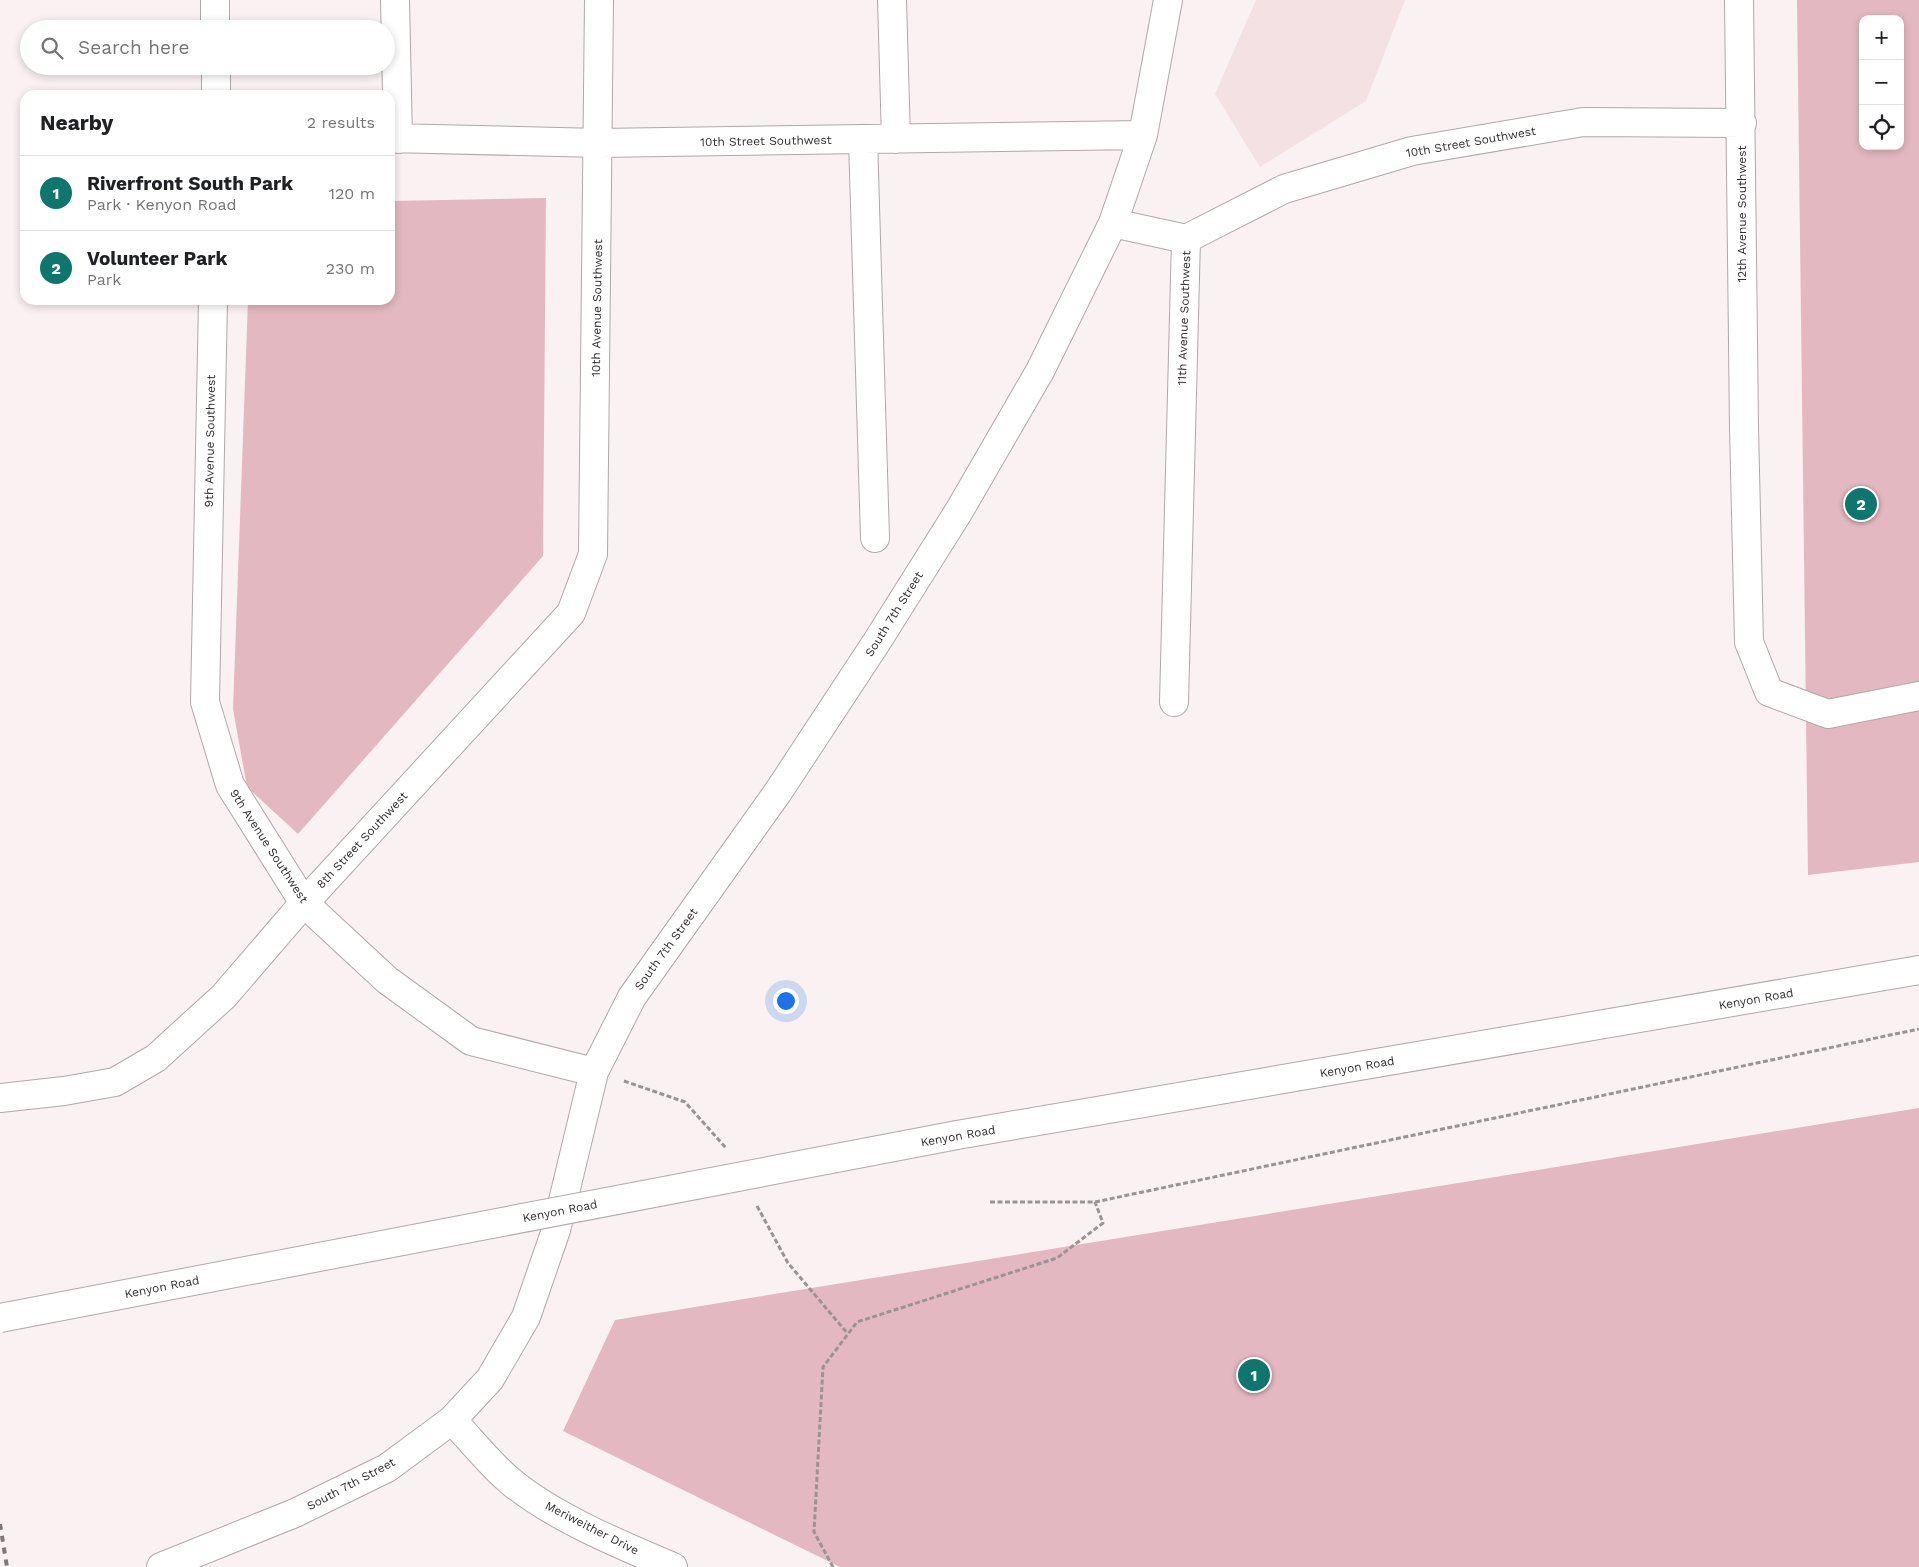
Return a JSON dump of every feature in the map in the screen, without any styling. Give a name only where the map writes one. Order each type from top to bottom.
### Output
[{"type":"street","points":[[216,0],[216,20]]},
{"type":"street","points":[[395,0],[395,20]]},
{"type":"street","name":"10th Avenue Southwest","points":[[571,613],[593,554],[599,143],[599,0]]},
{"type":"street","points":[[892,0],[896,139]]},
{"type":"street","points":[[1113,223],[1143,135],[1168,0]]},
{"type":"street","name":"12th Avenue Southwest","points":[[1739,0],[1742,124],[1744,428],[1749,642],[1769,692],[1828,714],[1919,696]]},
{"type":"street","points":[[216,75],[216,90]]},
{"type":"street","points":[[394,75],[394,90]]},
{"type":"street","name":"10th Street Southwest","points":[[1186,239],[1284,189],[1412,151],[1584,122],[1742,124]]},
{"type":"street","name":"10th Street Southwest","points":[[395,139],[599,143],[1143,135]]},
{"type":"street","points":[[863,139],[874,538]]},
{"type":"street","name":"11th Avenue Southwest","points":[[1113,223],[1186,239],[1174,702]]},
{"type":"street","name":"South 7th Street","points":[[161,1567],[295,1513],[387,1468],[452,1420],[490,1378],[526,1317],[556,1230],[594,1072],[632,997],[778,792],[876,644],[959,511],[1040,370],[1113,223]]},
{"type":"street","name":"9th Avenue Southwest","points":[[212,305],[205,702],[230,785],[304,903],[387,980],[471,1040],[594,1072]]},
{"type":"street","name":"8th Street Southwest","points":[[0,1098],[64,1091],[115,1082],[156,1058],[224,996],[304,903],[571,613]]},
{"type":"street","name":"Kenyon Road","points":[[0,1318],[957,1135],[1919,970]]},
{"type":"street","name":"Meriweither Drive","points":[[452,1420],[511,1481],[556,1512],[632,1550],[673,1567]]},
{"type":"path","points":[[990,1202],[1095,1202],[1919,1029]]},
{"type":"path","points":[[833,1567],[814,1532],[823,1367],[857,1322],[1057,1258],[1103,1223],[1095,1202]]},
{"type":"shaded area","points":[[1256,0],[1405,0],[1366,101],[1260,167],[1215,94]]},
{"type":"shaded area","points":[[1797,0],[1919,0],[1919,862],[1808,875]]},
{"type":"shaded area","points":[[546,198],[543,556],[298,834],[247,787],[233,709],[248,305],[395,305],[395,201]]},
{"type":"shaded area","points":[[1919,1108],[1919,1567],[840,1567],[563,1431],[615,1320]]},
{"type":"railway","points":[[0,1524],[7,1567]]},
{"type":"place","name":"Volunteer Park","points":[[1861,504]]},
{"type":"place","name":"Riverfront South Park","points":[[1254,1375]]}]
